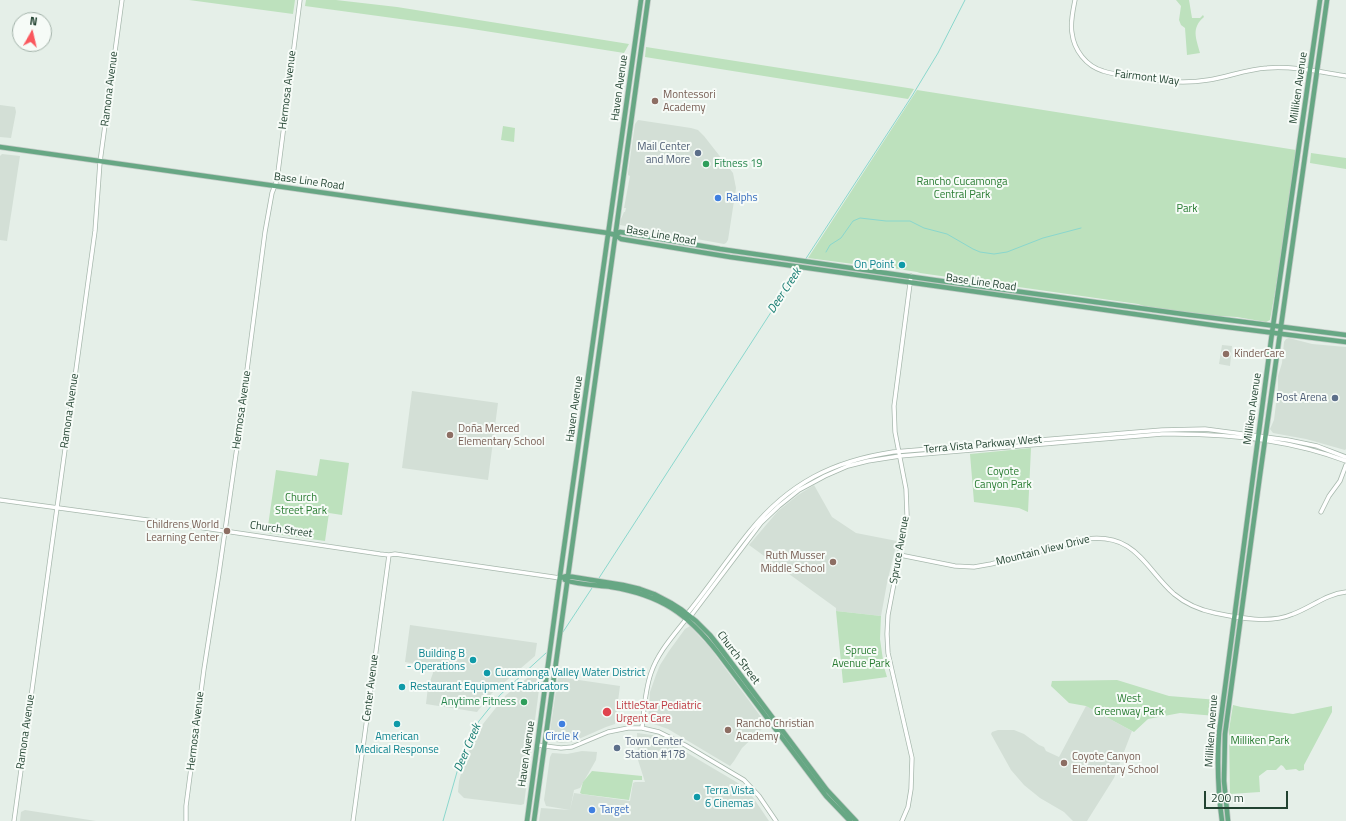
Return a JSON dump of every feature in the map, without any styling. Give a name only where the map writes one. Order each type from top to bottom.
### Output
[{"type":"main road","name":"Haven Avenue","points":[[527,821],[641,0]]},
{"type":"main road","name":"Haven Avenue","points":[[534,821],[648,0]]},
{"type":"main road","name":"Milliken Avenue","points":[[1222,821],[1218,777],[1219,733],[1272,333],[1320,0]]},
{"type":"main road","name":"Milliken Avenue","points":[[1228,821],[1224,780],[1224,748],[1327,0]]},
{"type":"main road","name":"Base Line Road","points":[[0,147],[274,187],[615,234],[620,232],[720,249],[1182,314],[1346,335]]},
{"type":"main road","name":"Base Line Road","points":[[615,234],[621,239],[800,267],[1346,342]]},
{"type":"main road","name":"Church Street","points":[[560,578],[623,585],[654,594],[682,610],[707,638],[826,796],[850,821]]},
{"type":"main road","name":"Church Street","points":[[688,616],[702,627],[722,649],[827,790],[856,821]]},
{"type":"street","name":"Ramona Avenue","points":[[14,821],[95,231],[100,162],[122,0]]},
{"type":"street","name":"Hermosa Avenue","points":[[186,821],[186,806],[204,669],[225,531],[265,232],[272,193],[277,180],[300,0]]},
{"type":"street","name":"Fairmont Way","points":[[1075,0],[1071,25],[1077,50],[1091,66],[1102,71],[1182,83],[1209,80],[1267,68],[1279,67],[1346,76]]},
{"type":"street","name":"Spruce Avenue","points":[[902,821],[908,807],[912,789],[912,758],[888,653],[887,640],[888,615],[906,523],[906,489],[894,423],[894,400],[911,276]]},
{"type":"street","name":"Terra Vista Parkway West","points":[[642,728],[647,685],[651,671],[666,646],[762,523],[798,490],[825,476],[848,466],[900,454],[1162,434],[1205,434],[1266,439]]},
{"type":"street","points":[[1266,439],[1301,443],[1346,457]]},
{"type":"street","points":[[1266,439],[1305,448],[1346,462]]},
{"type":"street","points":[[1321,512],[1329,496],[1340,481],[1346,465]]},
{"type":"street","name":"Church Street","points":[[0,500],[560,578]]},
{"type":"street","name":"Mountain View Drive","points":[[900,555],[955,566],[974,567],[998,563],[1086,539],[1108,539],[1134,550],[1167,587],[1184,601],[1203,610],[1215,613],[1260,619],[1283,617],[1293,614],[1328,596],[1346,592]]},
{"type":"street","name":"Center Avenue","points":[[353,821],[389,555]]},
{"type":"street","points":[[537,745],[560,748],[572,747],[615,730],[628,728],[642,728],[659,732],[671,737],[744,780],[759,796],[776,821]]},
{"type":"shaded area","points":[[0,105],[15,107],[16,112],[11,138],[0,137]]},
{"type":"shaded area","points":[[638,120],[698,130],[733,173],[736,188],[728,240],[726,243],[724,244],[620,225],[626,208],[624,208],[630,176],[628,173],[635,124]]},
{"type":"shaded area","points":[[2,154],[20,156],[7,241],[0,240],[0,156]]},
{"type":"shaded area","points":[[1289,338],[1312,344],[1346,347],[1345,450],[1306,439],[1273,433],[1270,429],[1274,420],[1278,376],[1282,363],[1284,342]]},
{"type":"shaded area","name":"KinderCare","points":[[1222,345],[1232,346],[1230,366],[1219,364]]},
{"type":"shaded area","name":"Doña Merced Elementary School","points":[[412,391],[498,403],[488,480],[402,468]]},
{"type":"shaded area","name":"Ruth Musser Middle School","points":[[814,485],[832,517],[856,533],[897,541],[881,616],[836,611],[836,608],[749,545],[778,511],[798,495]]},
{"type":"shaded area","name":"Cucamonga Valley Water District","points":[[410,625],[537,643],[535,656],[492,693],[477,712],[426,704],[428,687],[433,673],[432,668],[430,665],[424,663],[416,664],[405,662]]},
{"type":"shaded area","points":[[690,626],[711,649],[765,724],[763,728],[742,748],[730,766],[668,729],[648,722],[650,692],[660,665],[685,629]]},
{"type":"shaded area","points":[[536,671],[539,671],[541,674],[524,804],[521,805],[464,798],[458,792],[459,781],[465,759],[483,724],[506,695]]},
{"type":"shaded area","points":[[558,677],[620,686],[615,724],[572,742],[561,743],[550,741],[549,738]]},
{"type":"shaded area","name":"Coyote Canyon Elementary School","points":[[1086,706],[1132,731],[1114,778],[1087,821],[1073,821],[1064,812],[1040,798],[1024,785],[1011,770],[991,734],[992,732],[998,730],[1014,730],[1024,734],[1044,747],[1046,751],[1059,757]]},
{"type":"shaded area","points":[[637,733],[662,738],[738,783],[750,793],[769,821],[539,821],[541,808],[570,810],[574,793],[630,801],[633,783],[645,782],[638,760]]},
{"type":"shaded area","points":[[582,751],[597,752],[596,760],[580,788],[574,790],[570,810],[546,806],[544,800],[550,757],[552,753],[567,754]]},
{"type":"shaded area","points":[[25,810],[96,821],[20,821],[21,812]]},
{"type":"green space","points":[[189,0],[295,0],[293,14]]},
{"type":"green space","points":[[306,0],[336,0],[397,7],[629,44],[624,53],[466,28],[305,6]]},
{"type":"green space","points":[[1176,0],[1189,0],[1192,18],[1200,18],[1203,15],[1204,17],[1197,25],[1196,29],[1196,38],[1200,53],[1187,55],[1185,28],[1181,25],[1179,20],[1181,6]]},
{"type":"green space","points":[[646,47],[914,89],[908,99],[645,57]]},
{"type":"green space","name":"Rancho Cucamonga Central Park","points":[[917,90],[1296,150],[1270,320],[1266,322],[1237,317],[1203,315],[886,267],[808,258]]},
{"type":"green space","points":[[503,126],[515,128],[514,142],[501,140]]},
{"type":"green space","points":[[1311,153],[1346,158],[1346,169],[1310,163]]},
{"type":"green space","name":"Coyote Canyon Park","points":[[1031,448],[1028,512],[1019,508],[974,502],[970,454]]},
{"type":"green space","name":"Church Street Park","points":[[320,459],[349,463],[342,515],[329,513],[325,541],[267,533],[276,470],[317,476]]},
{"type":"green space","name":"Spruce Avenue Park","points":[[836,611],[881,616],[880,639],[887,677],[843,683]]},
{"type":"green space","name":"West Greenway Park","points":[[1117,680],[1169,696],[1218,700],[1216,716],[1180,713],[1148,719],[1134,732],[1086,706],[1069,703],[1051,686],[1052,681]]},
{"type":"green space","name":"Milliken Park","points":[[1233,705],[1293,714],[1332,706],[1332,712],[1304,765],[1304,770],[1286,770],[1281,765],[1276,770],[1267,770],[1259,776],[1260,792],[1230,794],[1229,730]]},
{"type":"green space","points":[[592,771],[642,776],[642,780],[633,780],[629,800],[582,794],[580,793],[583,782]]},
{"type":"waterway","name":"Deer Creek","points":[[805,260],[912,96],[938,53],[965,0]]},
{"type":"waterway","points":[[826,252],[830,245],[841,238],[853,221],[860,218],[886,221],[910,221],[924,228],[947,234],[980,252],[994,254],[1007,252],[1043,238],[1081,228]]},
{"type":"waterway","name":"Deer Creek","points":[[599,578],[799,269]]},
{"type":"waterway","name":"Deer Creek","points":[[563,632],[592,588]]},
{"type":"waterway","name":"Deer Creek","points":[[443,821],[461,758],[469,737],[479,721],[500,695],[546,653]]},
{"type":"place","name":"Montessori Academy","points":[[655,101]]},
{"type":"place","name":"Mail Center and More","points":[[698,153]]},
{"type":"place","name":"Fitness 19","points":[[706,164]]},
{"type":"place","name":"Ralphs","points":[[718,198]]},
{"type":"place","name":"On Point","points":[[902,265]]},
{"type":"place","name":"KinderCare","points":[[1226,354]]},
{"type":"place","name":"Post Arena","points":[[1335,398]]},
{"type":"place","name":"Doña Merced Elementary School","points":[[450,435]]},
{"type":"place","name":"Childrens World Learning Center","points":[[227,531]]},
{"type":"place","name":"Ruth Musser Middle School","points":[[833,562]]},
{"type":"place","name":"Building B - Operations","points":[[473,660]]},
{"type":"place","name":"Cucamonga Valley Water District","points":[[487,673]]},
{"type":"place","name":"Restaurant Equipment Fabricators","points":[[402,687]]},
{"type":"place","name":"Anytime Fitness","points":[[524,702]]},
{"type":"place","name":"LittleStar Pediatric Urgent Care","points":[[607,712]]},
{"type":"place","name":"American Medical Response","points":[[397,724]]},
{"type":"place","name":"Circle K","points":[[562,724]]},
{"type":"place","name":"Rancho Christian Academy","points":[[728,730]]},
{"type":"place","name":"Town Center Station #178","points":[[617,748]]},
{"type":"place","name":"Coyote Canyon Elementary School","points":[[1064,763]]},
{"type":"place","name":"Terra Vista 6 Cinemas","points":[[697,797]]},
{"type":"place","name":"Target","points":[[592,810]]},
{"type":"park label","name":"Park","points":[[1187,209]]}]
